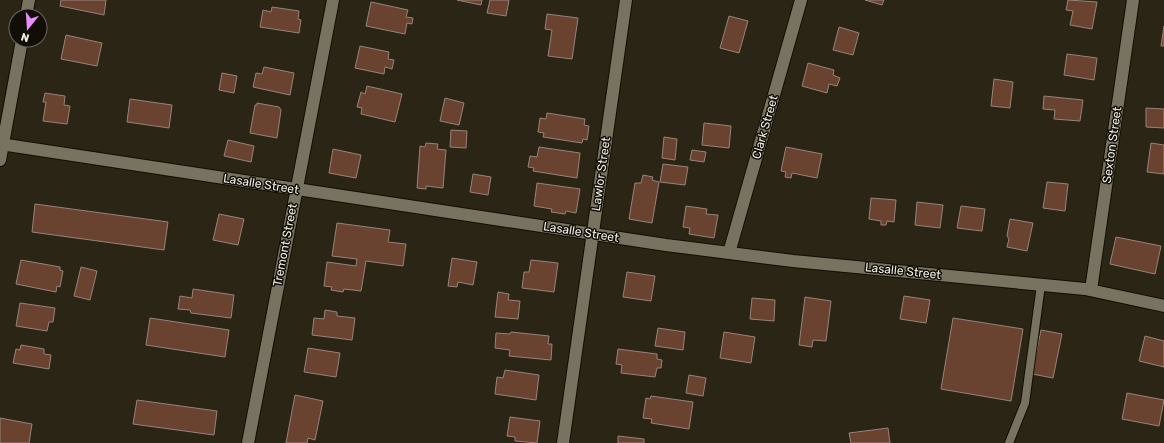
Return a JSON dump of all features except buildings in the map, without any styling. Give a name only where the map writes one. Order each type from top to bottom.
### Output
[{"type":"street","name":"Tremont Street","points":[[248,443],[295,189],[333,0]]},
{"type":"street","name":"Lawlor Street","points":[[563,443],[626,0]]},
{"type":"street","name":"Clark Street","points":[[729,253],[801,0]]},
{"type":"street","name":"Sexton Street","points":[[1090,290],[1133,0]]},
{"type":"street","points":[[0,160],[1,144],[20,48]]},
{"type":"street","name":"Lasalle Street","points":[[1,144],[592,234],[729,253],[1090,290],[1164,306]]},
{"type":"lane","points":[[1009,443],[1025,403],[1041,285]]}]
